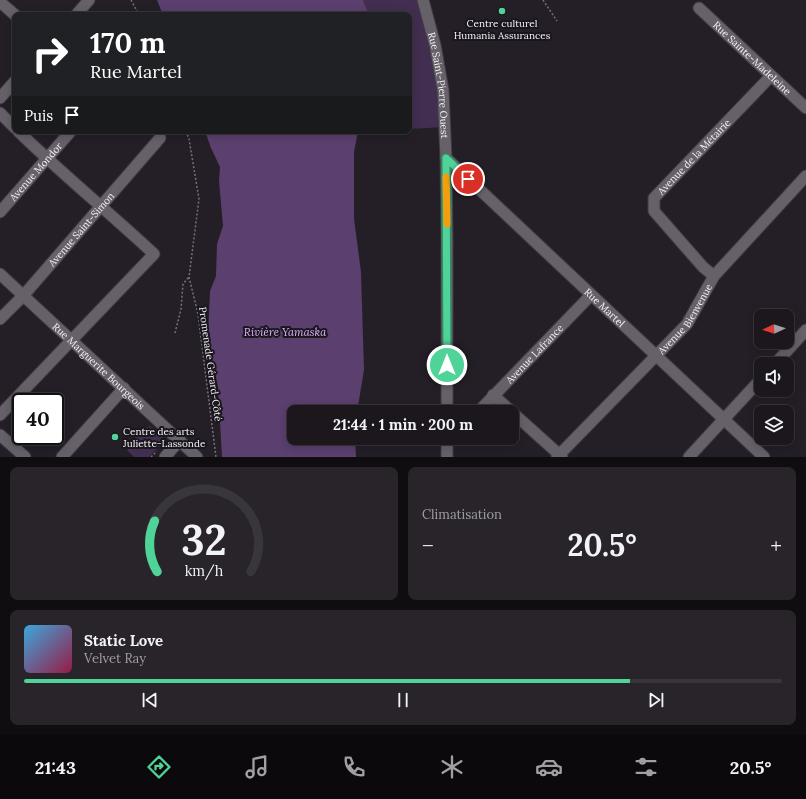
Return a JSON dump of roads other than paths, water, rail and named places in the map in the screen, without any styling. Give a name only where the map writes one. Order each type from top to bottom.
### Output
[{"type":"street","points":[[79,12],[90,0]]},
{"type":"street","name":"Rue Saint-Pierre Ouest","points":[[423,0],[435,45],[442,90],[446,158],[447,405]]},
{"type":"street","points":[[0,2],[12,12]]},
{"type":"street","name":"Rue Sainte-Madeleine","points":[[699,8],[806,108]]},
{"type":"street","name":"Avenue de la Métairie","points":[[714,276],[703,267],[654,211],[654,198],[771,76]]},
{"type":"street","points":[[0,98],[12,84]]},
{"type":"street","points":[[0,113],[12,125]]},
{"type":"street","points":[[0,415],[154,254],[101,204],[47,159],[21,134]]},
{"type":"street","name":"Avenue Mondor","points":[[0,212],[68,134]]},
{"type":"street","name":"Avenue Saint-Simon","points":[[0,319],[23,296],[101,204],[165,135]]},
{"type":"street","name":"Rue Martel","points":[[446,158],[764,457]]},
{"type":"street","name":"Avenue Bienvenue","points":[[560,456],[687,324],[714,276],[806,176]]},
{"type":"street","name":"Rue Marguerite Bourgeois","points":[[0,274],[72,339],[197,457]]},
{"type":"street","name":"Avenue Lafrance","points":[[484,405],[591,295]]},
{"type":"street","points":[[781,357],[806,330]]},
{"type":"street","points":[[62,457],[124,388]]},
{"type":"street","points":[[689,457],[754,388]]},
{"type":"street","points":[[493,395],[504,405]]},
{"type":"street","points":[[519,418],[560,456]]},
{"type":"street","points":[[0,434],[25,457]]},
{"type":"street","points":[[165,457],[180,440]]},
{"type":"street","points":[[447,445],[447,457]]},
{"type":"water","points":[[157,0],[363,0],[368,12],[162,12]]},
{"type":"water","name":"Rivière Yamaska","points":[[206,134],[357,134],[354,152],[354,219],[361,272],[364,370],[358,405],[287,405],[287,445],[355,445],[356,457],[222,457],[218,387],[208,338],[210,291],[216,276],[217,244],[223,226],[219,181],[220,167]]},
{"type":"place","name":"Centre culturel Humania Assurances","points":[[502,11]]},
{"type":"place","name":"Centre des arts Juliette-Lassonde","points":[[115,437]]}]
